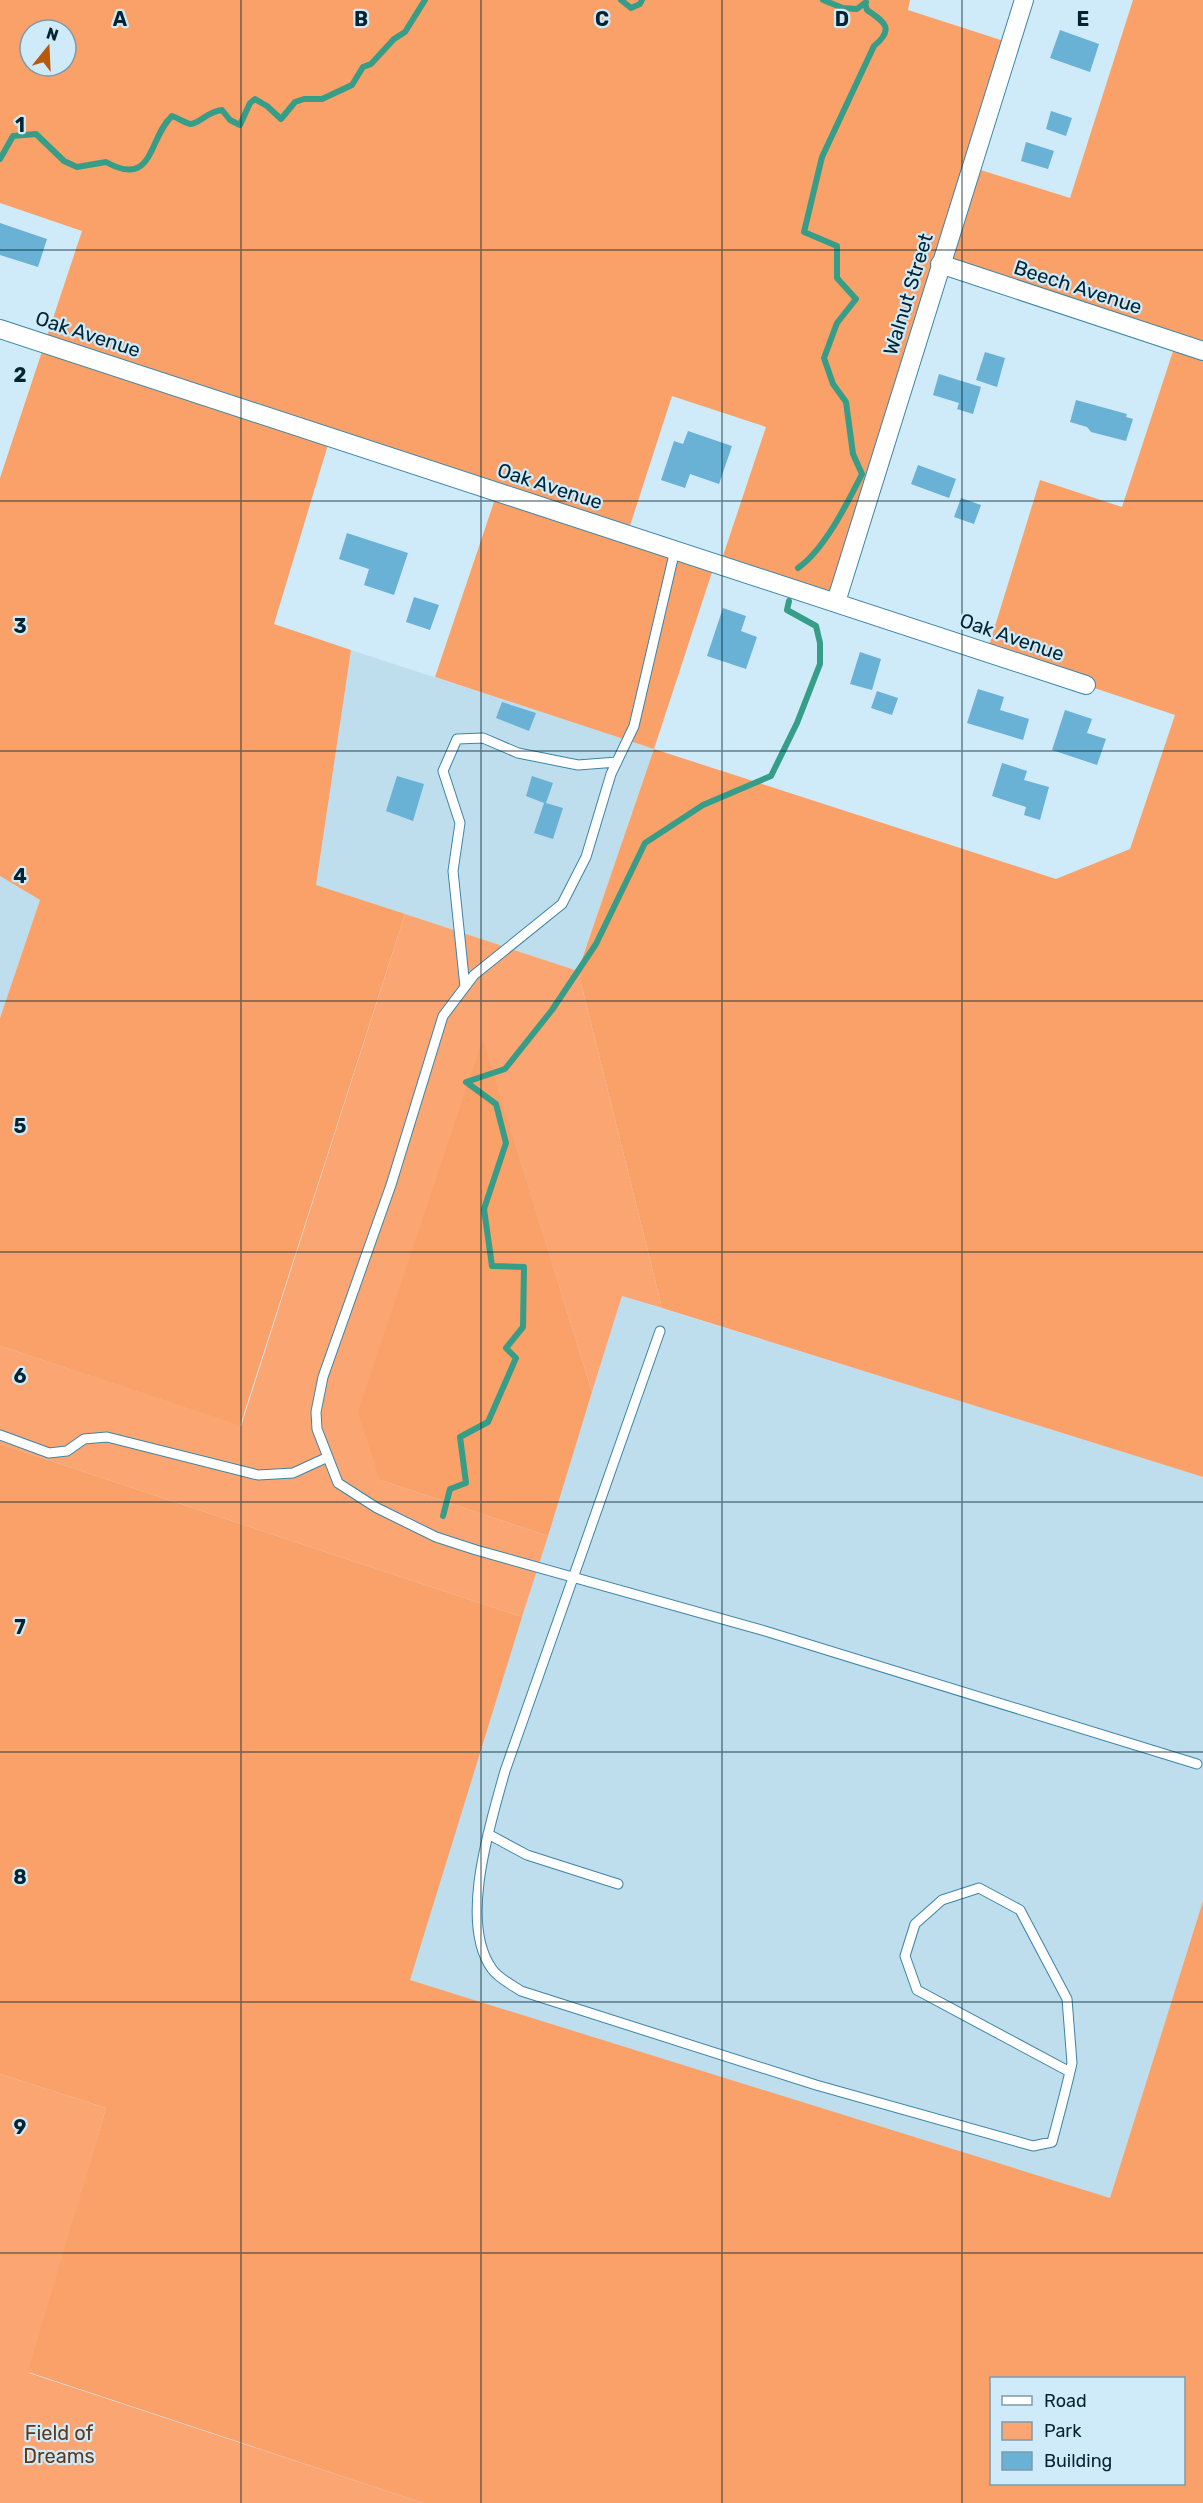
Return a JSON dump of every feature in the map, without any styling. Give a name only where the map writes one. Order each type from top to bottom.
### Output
[{"type":"street","name":"Walnut Street","points":[[836,602],[1024,0]]},
{"type":"street","name":"Beech Avenue","points":[[940,264],[1203,351]]},
{"type":"street","name":"Oak Avenue","points":[[0,329],[1086,685]]},
{"type":"lane","points":[[675,550],[634,726],[617,762],[586,857],[562,904],[474,975],[443,1016],[391,1185],[323,1377],[316,1412],[316,1429],[338,1483],[387,1513],[456,1543],[537,1568],[574,1576],[765,1631],[1197,1764]]},
{"type":"lane","points":[[465,987],[453,871],[460,823],[443,771],[457,739],[483,738],[518,753],[578,765],[617,762]]},
{"type":"lane","points":[[660,1331],[505,1772],[488,1833],[477,1894],[480,1942],[492,1970],[521,1991],[816,2085],[1033,2146],[1052,2142],[1070,2072],[1072,2063],[1067,1999],[1020,1910],[979,1888],[942,1900],[915,1924],[905,1956],[917,1990],[1070,2072]]},
{"type":"lane","points":[[0,1435],[49,1453],[67,1451],[84,1439],[107,1437],[258,1475],[293,1473],[328,1457]]},
{"type":"lane","points":[[488,1833],[527,1856],[618,1884]]},
{"type":"shaded area","points":[[0,0],[910,0],[908,10],[1010,43],[971,167],[1070,198],[1133,0],[1203,0],[1203,1477],[662,1308],[578,971],[654,749],[435,677],[497,493],[330,438],[274,624],[351,650],[316,885],[405,914],[240,1426],[0,1346],[0,1018],[40,900],[0,876],[0,478],[82,231],[0,203]],"holes":[[[940,264],[1176,342],[1122,507],[1040,480],[987,652],[1175,715],[1130,849],[1056,879],[654,749],[715,563],[627,535],[672,396],[766,427],[720,565],[836,602]]]},
{"type":"shaded area","points":[[351,650],[654,749],[578,971],[316,885]]},
{"type":"shaded area","points":[[0,876],[40,900],[0,1018]]},
{"type":"shaded area","points":[[483,1039],[592,1392],[548,1536],[380,1480],[358,1412]]},
{"type":"shaded area","points":[[622,1296],[1203,1477],[1203,1901],[1110,2199],[409,1980]]},
{"type":"shaded area","points":[[0,1444],[522,1617],[410,1980],[1110,2198],[1203,1901],[1203,2503],[423,2503],[28,2372],[106,2108],[0,2074]]},
{"type":"green space","points":[[405,914],[578,971],[662,1308],[622,1296],[592,1392],[483,1040],[380,1480],[548,1536],[522,1617],[0,1444],[0,1346],[241,1426]]},
{"type":"green space","name":"Field of Dreams","points":[[0,2074],[106,2108],[29,2373],[423,2503],[0,2503]]},
{"type":"building","points":[[1060,30],[1099,44],[1090,72],[1050,58]]},
{"type":"building","points":[[1051,111],[1072,118],[1066,136],[1046,129]]},
{"type":"building","points":[[1026,142],[1054,151],[1048,169],[1021,161]]},
{"type":"building","points":[[0,223],[47,239],[38,267],[0,255]]},
{"type":"building","points":[[985,352],[1005,358],[997,387],[976,380]]},
{"type":"building","points":[[939,374],[981,387],[973,414],[957,409],[959,403],[933,395]]},
{"type":"building","points":[[1076,400],[1127,414],[1126,417],[1133,419],[1126,441],[1091,432],[1087,427],[1070,422]]},
{"type":"building","points":[[688,431],[732,446],[719,484],[690,474],[685,488],[661,480],[674,441],[683,444]]},
{"type":"building","points":[[918,465],[956,479],[949,498],[911,484]]},
{"type":"building","points":[[961,498],[981,505],[974,524],[954,517]]},
{"type":"building","points":[[347,533],[408,553],[394,595],[364,585],[369,569],[339,559]]},
{"type":"building","points":[[414,597],[439,605],[430,630],[406,622]]},
{"type":"building","points":[[723,608],[746,616],[741,631],[757,637],[746,669],[707,656]]},
{"type":"building","points":[[860,652],[881,659],[872,690],[850,684]]},
{"type":"building","points":[[978,689],[1004,697],[1000,710],[1029,719],[1023,740],[967,723]]},
{"type":"building","points":[[877,691],[898,698],[892,715],[871,708]]},
{"type":"building","points":[[502,702],[536,713],[529,731],[496,718]]},
{"type":"building","points":[[1065,710],[1092,719],[1087,733],[1106,739],[1097,765],[1052,750]]},
{"type":"building","points":[[1002,763],[1027,771],[1024,780],[1049,787],[1040,820],[1024,815],[1026,807],[992,796]]},
{"type":"building","points":[[397,776],[424,784],[413,821],[386,811]]},
{"type":"building","points":[[532,776],[553,783],[546,803],[563,808],[553,839],[534,833],[544,803],[526,796]]},
{"type":"waterway","points":[[0,159],[13,136],[36,134],[64,161],[77,167],[106,162],[122,169],[133,169],[142,165],[148,157],[164,125],[172,116],[190,124],[222,110],[230,120],[240,125],[250,103],[255,99],[281,119],[295,102],[304,99],[322,99],[352,85],[363,67],[371,64],[394,39],[405,32],[425,0]]},
{"type":"waterway","points":[[621,0],[631,8],[640,4],[642,0]]},
{"type":"waterway","points":[[823,0],[843,8],[857,9],[866,2]]},
{"type":"waterway","points":[[798,568],[808,560],[826,538],[862,474],[853,454],[846,402],[833,384],[824,358],[837,323],[856,299],[837,278],[837,246],[804,232],[822,157],[874,46],[881,40],[886,30],[882,21],[867,10],[865,3]]},
{"type":"waterway","points":[[443,1516],[450,1489],[466,1483],[460,1437],[488,1422],[516,1358],[506,1348],[523,1327],[524,1267],[492,1266],[484,1209],[506,1143],[496,1104],[466,1082],[505,1069],[552,1010],[596,944],[645,843],[703,805],[771,776],[797,723],[820,664],[820,643],[816,626],[787,610],[789,601]]}]
